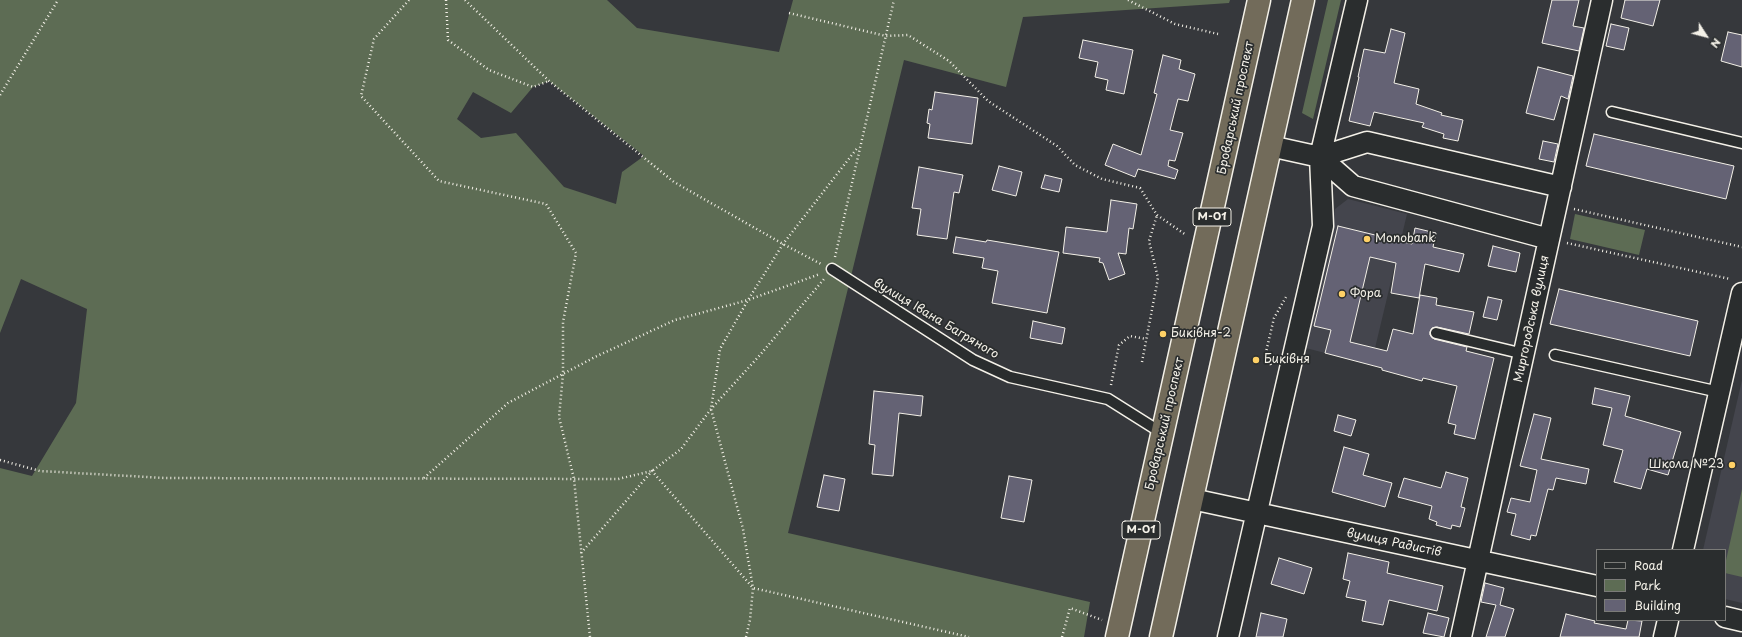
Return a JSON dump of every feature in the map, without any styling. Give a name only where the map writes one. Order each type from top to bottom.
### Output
[{"type":"highway","name":"Броварський проспект","points":[[1118,632],[1205,248],[1259,0]]},
{"type":"highway","points":[[1161,637],[1303,0]]},
{"type":"street","points":[[1228,637],[1322,226],[1320,157],[1357,0]]},
{"type":"street","name":"Миргородська вулиця","points":[[1461,637],[1602,0]]},
{"type":"street","points":[[1320,157],[1367,142],[1561,187]]},
{"type":"street","points":[[1270,146],[1320,157],[1353,186],[1550,239]]},
{"type":"street","points":[[1683,549],[1739,300]]},
{"type":"street","name":"вулиця Радистів","points":[[1192,499],[1256,514],[1596,586]]},
{"type":"street","points":[[1726,617],[1742,621]]},
{"type":"street","points":[[1664,637],[1668,621]]},
{"type":"lane","points":[[1612,112],[1742,143]]},
{"type":"lane","name":"вулиця Івана Багряного","points":[[832,269],[973,360],[1004,374],[1038,384],[1108,399],[1162,433]]},
{"type":"lane","points":[[1436,333],[1524,354]]},
{"type":"lane","points":[[1555,355],[1719,392]]},
{"type":"path","points":[[0,95],[58,0]]},
{"type":"path","points":[[409,0],[374,38],[361,96],[439,181],[546,204],[576,252],[563,322],[563,374],[559,417],[574,479],[590,637]]},
{"type":"path","points":[[446,0],[448,40],[489,70],[533,87],[549,81]]},
{"type":"path","points":[[465,0],[549,81],[674,182],[783,244],[832,269]]},
{"type":"path","points":[[581,552],[652,471],[681,449],[711,409],[760,355],[832,269],[894,0]]},
{"type":"path","points":[[1128,0],[1175,24],[1218,34]]},
{"type":"path","points":[[789,13],[886,36],[908,36],[949,61],[988,102],[1057,146],[1075,165],[1102,179],[1140,188],[1157,215],[1205,248]]},
{"type":"path","points":[[746,637],[750,620],[753,588],[743,530],[711,409],[720,349],[748,300],[783,244],[860,145]]},
{"type":"path","points":[[1142,362],[1158,278],[1148,241],[1157,215]]},
{"type":"path","points":[[1550,239],[1739,300]]},
{"type":"path","points":[[424,479],[508,403],[594,357],[675,320],[748,300],[832,269]]},
{"type":"path","points":[[1271,365],[1266,352],[1274,318],[1287,296],[1308,287]]},
{"type":"path","points":[[1108,399],[1119,346],[1130,336],[1146,339]]},
{"type":"path","points":[[0,460],[40,471],[165,478],[618,479],[652,471]]},
{"type":"path","points":[[652,471],[753,588],[969,637]]},
{"type":"path","points":[[1062,637],[1070,608],[1118,632]]},
{"type":"shaded area","points":[[1348,199],[1407,214],[1371,365],[1302,347],[1335,209]]},
{"type":"shaded area","name":"Школа №23","points":[[1742,380],[1742,603],[1726,599],[1726,549],[1703,549]]},
{"type":"green space","points":[[0,0],[607,0],[637,28],[779,52],[793,0],[1230,0],[1229,3],[1023,17],[1006,87],[904,60],[788,533],[1090,602],[1084,637],[0,637],[0,468],[32,476],[76,403],[87,309],[21,279],[0,333]],"holes":[[[549,81],[644,156],[622,172],[616,204],[564,187],[516,133],[481,138],[457,119],[473,92],[511,113],[533,87]]]},
{"type":"green space","points":[[1328,0],[1341,0],[1313,119],[1302,113]]},
{"type":"green space","points":[[1575,214],[1645,230],[1639,255],[1570,239]]},
{"type":"green space","points":[[1742,489],[1742,577],[1726,573],[1726,561]]},
{"type":"building","points":[[1552,0],[1579,0],[1573,26],[1584,28],[1579,51],[1542,43]]},
{"type":"building","points":[[1625,0],[1660,0],[1653,26],[1621,18]]},
{"type":"building","points":[[1611,24],[1629,28],[1624,50],[1606,46]]},
{"type":"building","points":[[1391,29],[1405,33],[1394,83],[1419,89],[1416,104],[1442,113],[1441,115],[1463,120],[1458,141],[1443,138],[1444,134],[1422,127],[1424,123],[1374,112],[1370,126],[1349,121],[1364,49],[1385,53]]},
{"type":"building","points":[[1728,32],[1742,35],[1742,67],[1721,61]]},
{"type":"building","points":[[1083,40],[1133,50],[1124,94],[1106,90],[1108,80],[1095,77],[1098,62],[1079,58]]},
{"type":"building","points":[[1163,55],[1181,60],[1179,69],[1195,74],[1188,101],[1178,99],[1170,130],[1183,133],[1175,161],[1169,160],[1168,166],[1178,170],[1175,179],[1138,169],[1135,177],[1105,165],[1113,144],[1141,155],[1157,94],[1154,93]]},
{"type":"building","points":[[1538,67],[1573,76],[1568,99],[1561,96],[1554,120],[1526,113]]},
{"type":"building","points":[[935,92],[978,98],[972,144],[928,138],[930,124],[927,123],[929,109],[932,110]]},
{"type":"building","points":[[1594,134],[1734,166],[1726,199],[1586,166]]},
{"type":"building","points":[[1543,141],[1558,144],[1554,162],[1539,159]]},
{"type":"building","points":[[999,166],[1022,172],[1016,196],[992,190]]},
{"type":"building","points":[[919,167],[963,175],[959,193],[954,192],[947,239],[917,235],[921,209],[912,208]]},
{"type":"building","points":[[1045,175],[1062,179],[1059,192],[1041,188]]},
{"type":"building","points":[[1111,200],[1137,204],[1133,229],[1129,228],[1126,254],[1118,253],[1125,274],[1109,280],[1103,263],[1099,262],[1100,258],[1063,253],[1066,227],[1107,232]]},
{"type":"building","points":[[1338,226],[1412,244],[1415,228],[1436,233],[1433,247],[1464,254],[1459,272],[1425,264],[1419,298],[1391,293],[1396,263],[1370,257],[1350,342],[1387,351],[1393,329],[1413,334],[1420,295],[1437,298],[1436,305],[1474,312],[1469,334],[1437,327],[1432,328],[1430,335],[1434,339],[1467,347],[1466,351],[1494,358],[1475,439],[1454,434],[1456,425],[1448,423],[1457,386],[1423,378],[1422,381],[1382,370],[1382,368],[1325,353],[1331,330],[1314,326]]},
{"type":"building","points":[[956,237],[986,242],[987,240],[1059,252],[1047,313],[992,303],[998,271],[982,268],[984,258],[953,253]]},
{"type":"building","points":[[1493,246],[1520,253],[1516,272],[1488,266]]},
{"type":"building","points":[[1559,289],[1698,321],[1690,356],[1550,324]]},
{"type":"building","points":[[1488,297],[1502,300],[1497,320],[1483,317]]},
{"type":"building","points":[[1033,321],[1065,328],[1062,344],[1030,338]]},
{"type":"building","points":[[1595,388],[1630,396],[1625,416],[1681,432],[1668,475],[1647,469],[1641,489],[1614,482],[1623,450],[1603,445],[1612,408],[1592,404]]},
{"type":"building","points":[[874,391],[923,396],[921,416],[899,413],[893,476],[872,474],[875,445],[869,444]]},
{"type":"building","points":[[1534,414],[1551,418],[1541,459],[1589,469],[1586,484],[1556,478],[1553,490],[1548,489],[1536,536],[1531,535],[1530,540],[1511,535],[1516,514],[1507,512],[1511,498],[1530,502],[1537,470],[1520,466]]},
{"type":"building","points":[[1338,415],[1356,420],[1351,436],[1334,431]]},
{"type":"building","points":[[1344,447],[1369,454],[1363,475],[1392,483],[1385,507],[1332,492]]},
{"type":"building","points":[[1446,472],[1468,478],[1461,507],[1465,508],[1460,527],[1452,525],[1451,529],[1436,525],[1437,522],[1429,519],[1432,506],[1398,497],[1404,478],[1441,488]]},
{"type":"building","points":[[824,475],[845,479],[839,511],[817,507]]},
{"type":"building","points":[[1009,476],[1032,480],[1024,522],[1001,518]]},
{"type":"building","points":[[1348,553],[1389,562],[1387,573],[1443,586],[1437,611],[1389,600],[1383,625],[1362,621],[1366,601],[1346,597],[1350,581],[1343,579]]},
{"type":"building","points":[[1279,558],[1312,568],[1304,594],[1271,584]]},
{"type":"building","points":[[1485,583],[1504,588],[1500,605],[1514,609],[1505,637],[1486,637],[1496,605],[1481,602]]},
{"type":"building","points":[[1261,613],[1287,619],[1283,637],[1256,637]]},
{"type":"building","points":[[1428,613],[1449,618],[1444,637],[1423,633]]},
{"type":"building","points":[[1566,614],[1595,621],[1594,623],[1626,629],[1628,621],[1642,621],[1639,637],[1560,637]]},
{"type":"place","name":"Monobank","points":[[1367,239]]},
{"type":"place","name":"Фора","points":[[1342,294]]},
{"type":"place","name":"Бикiвня-2","points":[[1163,334]]},
{"type":"place","name":"Бикiвня","points":[[1256,360]]},
{"type":"place","name":"Школа №23","points":[[1732,465]]}]
